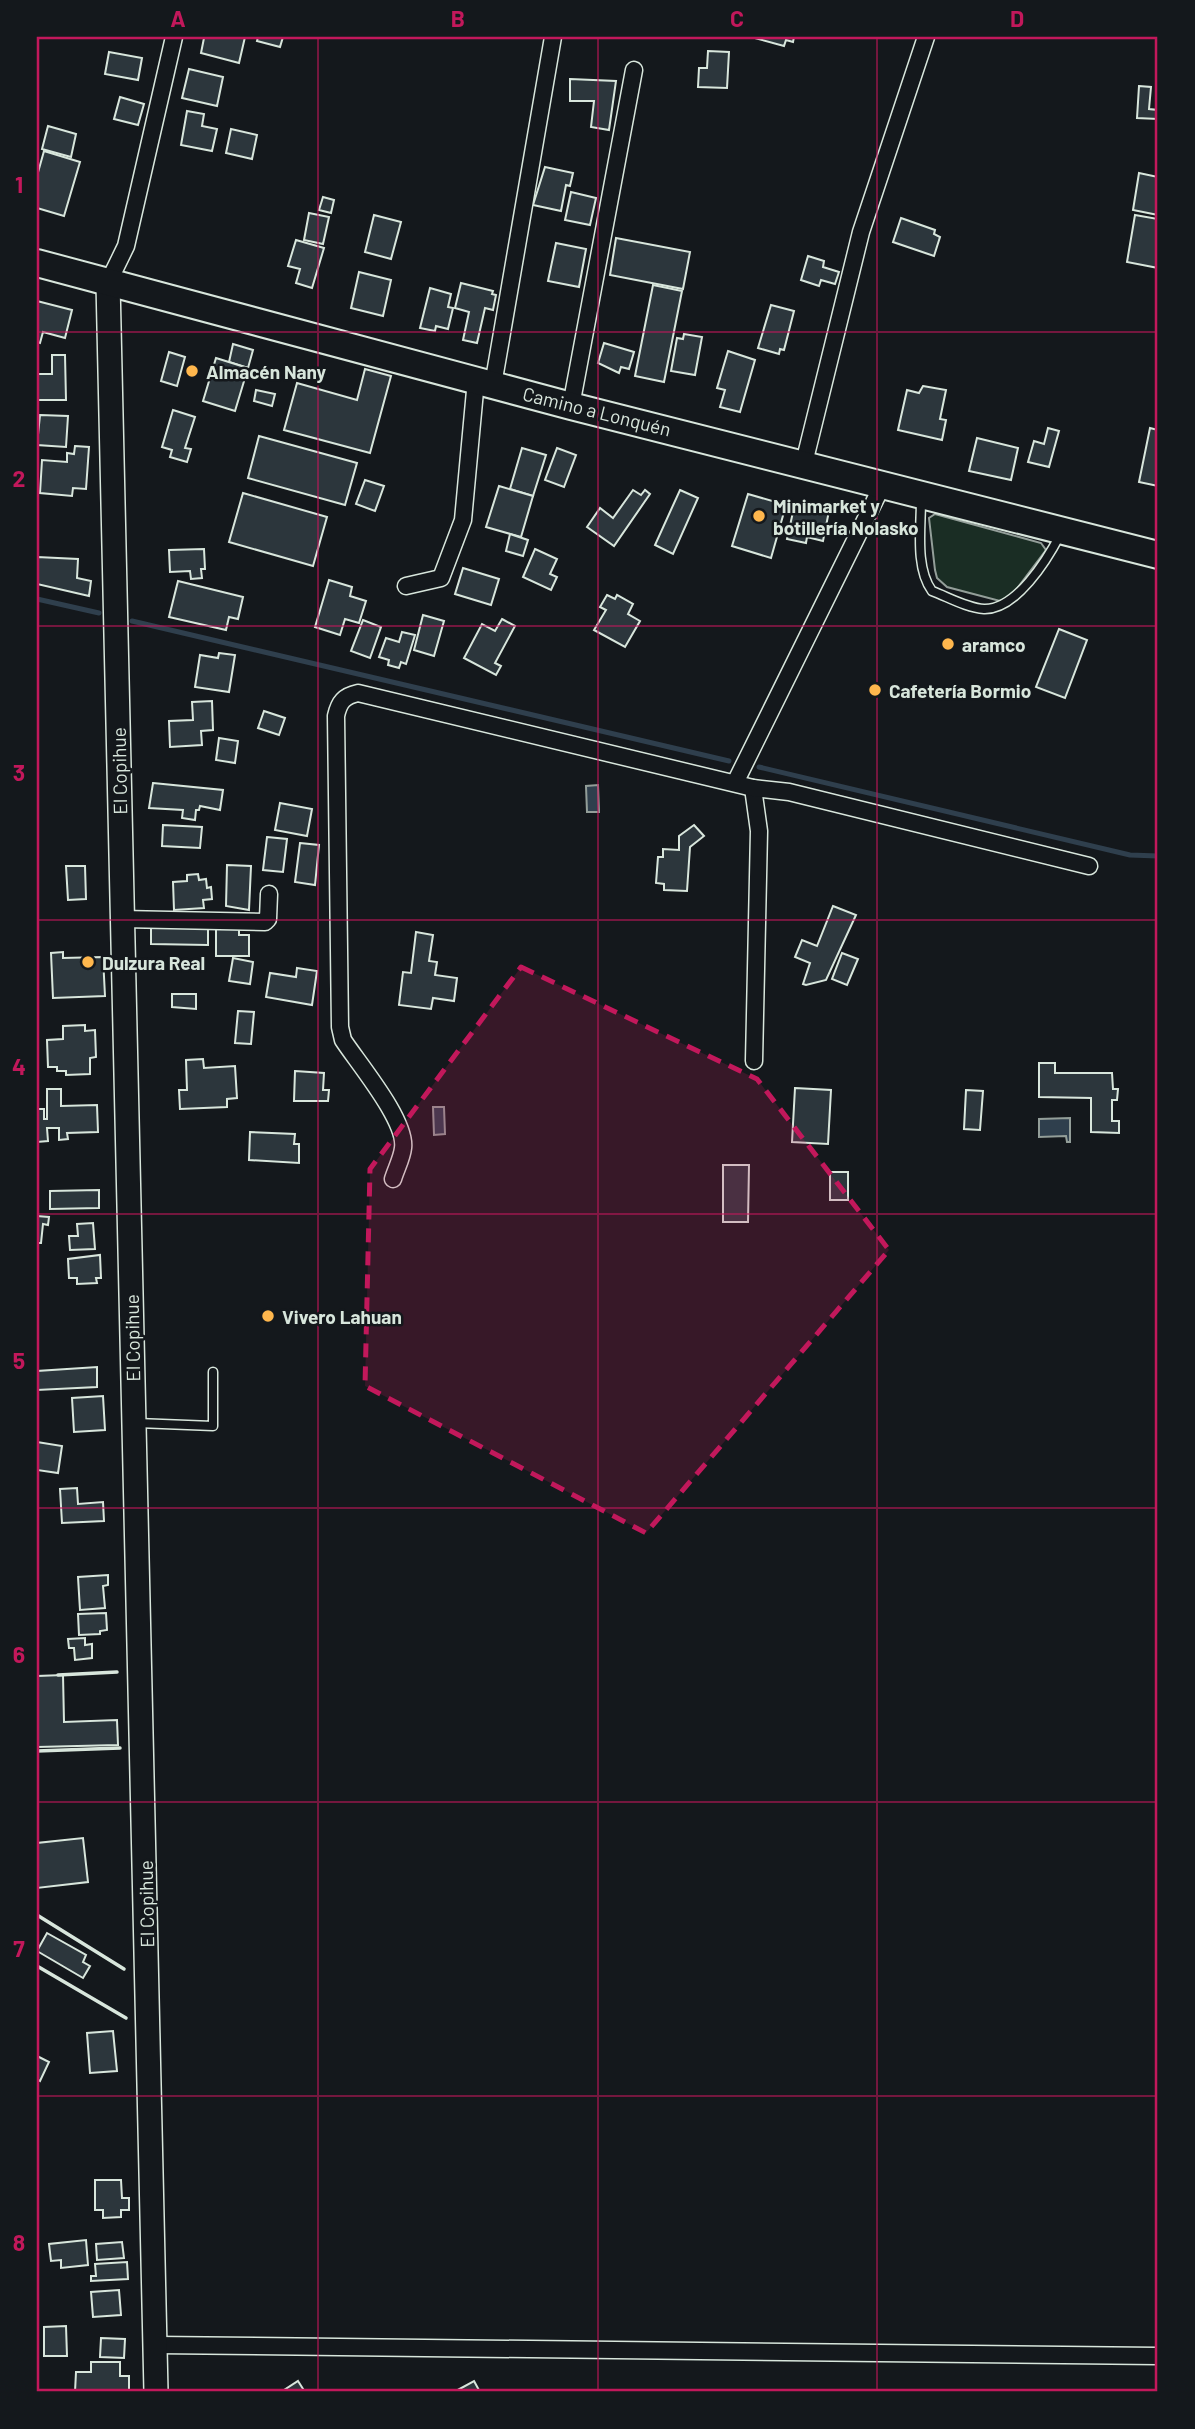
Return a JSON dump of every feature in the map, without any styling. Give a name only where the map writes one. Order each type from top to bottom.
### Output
[{"type":"main road","name":"Camino a Lonquén","points":[[37,263],[571,405],[1158,555]]},
{"type":"main road","name":"El Copihue","points":[[108,283],[156,2392]]},
{"type":"street","points":[[108,283],[127,246],[174,37]]},
{"type":"street","points":[[406,586],[441,578],[463,520],[484,382],[553,37]]},
{"type":"street","points":[[804,463],[861,232],[926,37]]},
{"type":"street","points":[[571,405],[634,70]]},
{"type":"street","points":[[735,783],[883,484]]},
{"type":"street","points":[[393,1179],[404,1146],[400,1132],[393,1114],[343,1040],[340,1027],[336,716],[339,703],[348,695],[358,692],[1089,866]]},
{"type":"street","points":[[753,788],[759,831],[754,1061]]},
{"type":"street","points":[[122,919],[265,922],[268,919],[269,894]]},
{"type":"street","points":[[155,2345],[1158,2356]]},
{"type":"lane","points":[[920,494],[922,570],[928,586],[932,591],[980,608],[1002,606],[1016,598],[1062,531]]},
{"type":"lane","points":[[135,1423],[213,1426],[213,1372]]},
{"type":"highlighted area","points":[[521,967],[757,1079],[889,1250],[646,1533],[365,1386],[370,1169]]},
{"type":"green space","points":[[935,514],[1041,543],[1046,550],[1010,598],[1000,601],[947,587],[937,578],[935,570],[929,518]]},
{"type":"water","points":[[598,785],[599,812],[587,812],[586,786]]},
{"type":"water","points":[[433,1107],[444,1107],[445,1134],[434,1135]]},
{"type":"water","points":[[1070,1118],[1070,1142],[1067,1142],[1066,1136],[1039,1137],[1039,1119]]},
{"type":"building","points":[[200,37],[245,37],[239,63],[201,53],[204,38]]},
{"type":"building","points":[[258,37],[283,37],[280,47],[257,41]]},
{"type":"building","points":[[751,37],[794,37],[793,42],[786,40],[784,46]]},
{"type":"building","points":[[708,51],[729,52],[727,88],[698,87],[699,68],[707,68]]},
{"type":"building","points":[[109,52],[142,58],[138,80],[105,74]]},
{"type":"building","points":[[189,69],[223,77],[217,106],[182,98]]},
{"type":"building","points":[[570,79],[616,81],[609,130],[591,127],[594,101],[570,101]]},
{"type":"building","points":[[1139,86],[1151,87],[1149,109],[1158,110],[1158,119],[1137,118]]},
{"type":"building","points":[[120,97],[144,104],[138,125],[114,119]]},
{"type":"building","points":[[187,111],[204,114],[202,126],[217,129],[212,151],[181,145]]},
{"type":"building","points":[[48,126],[76,134],[71,157],[42,149]]},
{"type":"building","points":[[231,129],[257,135],[252,159],[226,153]]},
{"type":"building","points":[[44,151],[80,162],[64,216],[37,208],[37,176]]},
{"type":"building","points":[[545,167],[573,173],[570,186],[566,185],[561,211],[533,205]]},
{"type":"building","points":[[1139,173],[1158,177],[1158,215],[1133,210]]},
{"type":"building","points":[[571,192],[596,198],[590,225],[565,220]]},
{"type":"building","points":[[323,197],[334,200],[331,213],[319,210]]},
{"type":"building","points":[[309,213],[329,217],[323,244],[304,240]]},
{"type":"building","points":[[374,215],[401,222],[391,259],[365,252]]},
{"type":"building","points":[[1135,215],[1158,219],[1158,268],[1127,262]]},
{"type":"building","points":[[901,218],[935,230],[934,234],[940,237],[934,256],[893,242]]},
{"type":"building","points":[[616,238],[690,252],[683,289],[610,275]]},
{"type":"building","points":[[296,240],[324,248],[312,288],[296,283],[300,269],[288,266]]},
{"type":"building","points":[[556,243],[586,249],[579,287],[548,281]]},
{"type":"building","points":[[808,256],[824,261],[823,267],[839,272],[835,284],[821,280],[819,286],[801,280]]},
{"type":"building","points":[[359,272],[391,280],[383,316],[351,308]]},
{"type":"building","points":[[461,283],[493,291],[492,294],[496,295],[493,310],[485,308],[477,343],[463,340],[469,312],[455,308]]},
{"type":"building","points":[[653,285],[682,291],[664,382],[635,376]]},
{"type":"building","points":[[430,288],[451,294],[448,307],[453,308],[448,329],[436,326],[435,331],[420,328]]},
{"type":"building","points":[[37,301],[72,310],[65,338],[43,332],[40,343],[37,342]]},
{"type":"building","points":[[771,305],[794,311],[784,350],[780,349],[779,354],[758,348]]},
{"type":"building","points":[[684,334],[702,337],[695,375],[671,371],[677,338],[683,339]]},
{"type":"building","points":[[604,343],[634,352],[629,369],[621,367],[619,373],[598,363]]},
{"type":"building","points":[[233,344],[253,350],[248,368],[229,362]]},
{"type":"building","points":[[728,351],[755,360],[740,412],[720,407],[725,390],[717,388]]},
{"type":"building","points":[[169,352],[185,357],[177,386],[161,381]]},
{"type":"building","points":[[52,355],[65,355],[66,400],[37,400],[37,374],[52,374]]},
{"type":"building","points":[[216,358],[248,368],[235,411],[203,401]]},
{"type":"building","points":[[365,369],[391,376],[370,453],[284,430],[297,383],[357,400]]},
{"type":"building","points":[[923,386],[946,390],[940,419],[946,420],[942,440],[898,430],[907,390],[919,393]]},
{"type":"building","points":[[256,390],[275,394],[272,406],[254,401]]},
{"type":"building","points":[[173,410],[195,417],[185,448],[191,449],[187,462],[170,457],[172,450],[162,447]]},
{"type":"building","points":[[40,415],[68,416],[66,447],[37,445]]},
{"type":"building","points":[[1048,428],[1059,431],[1049,467],[1028,462],[1034,441],[1044,444]]},
{"type":"building","points":[[1150,428],[1158,430],[1158,486],[1139,482]]},
{"type":"building","points":[[259,436],[357,463],[345,505],[248,478]]},
{"type":"building","points":[[977,438],[1018,448],[1011,480],[969,471]]},
{"type":"building","points":[[75,446],[89,447],[86,489],[73,488],[72,496],[40,493],[42,460],[67,462],[67,453],[74,454]]},
{"type":"building","points":[[522,448],[546,455],[533,496],[510,489]]},
{"type":"building","points":[[557,448],[576,455],[564,487],[545,480]]},
{"type":"building","points":[[365,480],[384,486],[375,511],[356,504]]},
{"type":"building","points":[[499,486],[533,496],[521,537],[486,527]]},
{"type":"building","points":[[633,490],[641,495],[645,490],[650,494],[614,546],[587,527],[600,508],[613,518]]},
{"type":"building","points":[[680,490],[698,498],[673,554],[655,545]]},
{"type":"building","points":[[243,493],[327,517],[313,566],[229,542]]},
{"type":"building","points":[[748,494],[786,505],[771,558],[732,546]]},
{"type":"building","points":[[795,503],[829,511],[823,541],[807,537],[806,543],[787,539]]},
{"type":"building","points":[[510,534],[528,540],[523,556],[506,551]]},
{"type":"building","points":[[204,549],[205,569],[201,569],[202,578],[191,579],[190,571],[170,572],[169,550]]},
{"type":"building","points":[[535,549],[557,559],[550,574],[557,577],[551,590],[523,577]]},
{"type":"building","points":[[37,557],[78,559],[77,578],[91,581],[89,596],[37,584]]},
{"type":"building","points":[[463,568],[499,579],[491,605],[455,594]]},
{"type":"building","points":[[329,580],[352,587],[350,596],[366,601],[359,623],[345,619],[340,635],[315,627]]},
{"type":"building","points":[[178,581],[243,597],[238,619],[229,617],[226,630],[169,617]]},
{"type":"building","points":[[607,595],[615,599],[617,595],[633,604],[628,614],[640,621],[625,647],[594,630],[606,610],[600,607]]},
{"type":"building","points":[[423,615],[444,621],[434,656],[414,650]]},
{"type":"building","points":[[502,619],[515,626],[495,663],[501,666],[496,675],[464,658],[482,624],[495,631]]},
{"type":"building","points":[[363,620],[381,627],[370,658],[351,651]]},
{"type":"building","points":[[1059,629],[1087,640],[1065,698],[1036,687]]},
{"type":"building","points":[[402,632],[415,635],[406,664],[401,662],[399,668],[388,665],[389,660],[379,657],[386,638],[399,642]]},
{"type":"building","points":[[219,653],[235,655],[229,692],[195,687],[200,655],[218,658]]},
{"type":"building","points":[[212,701],[213,730],[201,731],[202,745],[170,747],[169,721],[193,720],[192,702]]},
{"type":"building","points":[[264,711],[285,718],[279,735],[258,728]]},
{"type":"building","points":[[219,738],[238,741],[235,763],[216,760]]},
{"type":"building","points":[[153,783],[223,790],[220,810],[200,806],[199,810],[196,810],[195,820],[182,818],[183,810],[149,808]]},
{"type":"building","points":[[280,803],[312,809],[307,836],[275,830]]},
{"type":"building","points":[[163,825],[202,827],[200,848],[162,846]]},
{"type":"building","points":[[694,825],[704,836],[690,847],[687,891],[664,890],[664,884],[656,883],[658,857],[663,857],[663,849],[679,850],[679,836]]},
{"type":"building","points":[[267,837],[287,839],[283,872],[263,870]]},
{"type":"building","points":[[300,843],[319,845],[315,885],[295,882]]},
{"type":"building","points":[[227,865],[251,866],[249,910],[226,906]]},
{"type":"building","points":[[66,866],[85,866],[86,899],[68,900]]},
{"type":"building","points":[[198,874],[199,880],[206,879],[207,888],[211,887],[212,899],[203,900],[204,908],[174,910],[173,882],[187,881],[187,875]]},
{"type":"building","points":[[833,906],[856,915],[826,980],[803,984],[810,963],[795,957],[802,940],[817,946]]},
{"type":"building","points":[[151,924],[208,924],[208,945],[151,944]]},
{"type":"building","points":[[216,929],[239,929],[239,935],[249,935],[249,956],[216,956]]},
{"type":"building","points":[[416,932],[433,935],[429,961],[437,962],[435,975],[457,978],[454,1001],[433,998],[431,1009],[399,1005],[403,972],[411,973]]},
{"type":"building","points":[[63,952],[63,958],[103,957],[105,996],[53,998],[51,953]]},
{"type":"building","points":[[842,953],[858,959],[847,985],[832,979]]},
{"type":"building","points":[[233,958],[253,962],[250,984],[229,981]]},
{"type":"building","points":[[297,968],[317,971],[312,1005],[266,997],[270,973],[296,977]]},
{"type":"building","points":[[172,994],[196,994],[196,1009],[172,1007]]},
{"type":"building","points":[[238,1011],[254,1012],[251,1044],[235,1043]]},
{"type":"building","points":[[85,1025],[85,1031],[95,1030],[96,1057],[90,1058],[90,1074],[66,1075],[66,1071],[57,1071],[57,1067],[48,1067],[47,1040],[63,1039],[63,1026]]},
{"type":"building","points":[[203,1059],[204,1068],[235,1066],[237,1098],[227,1099],[227,1107],[180,1109],[179,1090],[187,1090],[186,1060]]},
{"type":"building","points":[[1039,1063],[1055,1063],[1055,1073],[1112,1073],[1113,1089],[1118,1089],[1117,1100],[1112,1100],[1112,1121],[1119,1121],[1119,1133],[1091,1132],[1091,1098],[1039,1097]]},
{"type":"building","points":[[295,1071],[324,1073],[323,1090],[329,1090],[328,1101],[294,1101]]},
{"type":"building","points":[[795,1088],[831,1090],[828,1144],[792,1142]]},
{"type":"building","points":[[47,1089],[61,1089],[61,1106],[97,1105],[98,1132],[67,1133],[68,1139],[59,1140],[59,1128],[47,1128],[48,1141],[37,1142],[37,1109],[44,1109],[44,1119],[47,1119]]},
{"type":"building","points":[[966,1090],[983,1091],[980,1130],[964,1129]]},
{"type":"building","points":[[250,1132],[295,1134],[294,1144],[299,1144],[299,1163],[249,1160]]},
{"type":"building","points":[[723,1165],[749,1165],[748,1222],[723,1222]]},
{"type":"building","points":[[830,1172],[848,1172],[848,1200],[830,1200]]},
{"type":"building","points":[[99,1190],[99,1208],[50,1209],[50,1191]]},
{"type":"building","points":[[37,1216],[49,1217],[48,1225],[43,1224],[41,1243],[37,1243]]},
{"type":"building","points":[[93,1223],[95,1249],[70,1250],[69,1236],[78,1236],[77,1224]]},
{"type":"building","points":[[100,1255],[101,1278],[96,1278],[97,1283],[77,1284],[77,1278],[69,1278],[68,1259]]},
{"type":"building","points":[[97,1367],[97,1387],[37,1390],[37,1371]]},
{"type":"building","points":[[103,1396],[105,1430],[74,1432],[72,1398]]},
{"type":"building","points":[[37,1442],[62,1446],[58,1473],[37,1470]]},
{"type":"building","points":[[77,1488],[78,1504],[103,1502],[104,1521],[62,1523],[60,1489]]},
{"type":"building","points":[[108,1575],[108,1585],[103,1586],[105,1608],[80,1610],[78,1577]]},
{"type":"building","points":[[106,1613],[107,1630],[100,1631],[100,1634],[79,1635],[78,1614]]},
{"type":"building","points":[[85,1638],[85,1645],[92,1644],[92,1658],[75,1660],[74,1648],[69,1648],[68,1639]]},
{"type":"building","points":[[63,1675],[64,1722],[117,1720],[118,1745],[37,1747],[37,1676]]},
{"type":"building","points":[[83,1838],[88,1882],[37,1888],[37,1843]]},
{"type":"building","points":[[47,1933],[86,1955],[83,1962],[90,1966],[83,1978],[37,1951]]},
{"type":"building","points":[[113,2031],[117,2071],[90,2073],[87,2033]]},
{"type":"building","points":[[37,2056],[49,2062],[40,2081],[37,2079]]},
{"type":"building","points":[[95,2180],[121,2180],[122,2198],[129,2198],[129,2210],[121,2210],[121,2217],[103,2218],[103,2210],[95,2210]]},
{"type":"building","points":[[86,2240],[88,2265],[61,2268],[61,2260],[51,2261],[49,2244]]},
{"type":"building","points":[[122,2242],[124,2258],[97,2260],[96,2244]]},
{"type":"building","points":[[127,2262],[128,2279],[91,2281],[91,2276],[96,2276],[95,2264]]},
{"type":"building","points":[[119,2290],[121,2315],[93,2317],[91,2292]]},
{"type":"building","points":[[66,2326],[67,2356],[44,2356],[44,2327]]},
{"type":"building","points":[[101,2338],[125,2339],[124,2358],[100,2357]]},
{"type":"building","points":[[91,2362],[120,2362],[120,2376],[129,2376],[129,2392],[75,2392],[76,2372],[91,2372]]},
{"type":"building","points":[[298,2381],[305,2392],[281,2392]]},
{"type":"building","points":[[474,2381],[480,2392],[454,2392]]},
{"type":"waterway","points":[[37,599],[99,613]]},
{"type":"waterway","points":[[132,621],[729,761]]},
{"type":"waterway","points":[[759,767],[1130,855],[1158,856]]},
{"type":"wall","points":[[58,1675],[117,1672]]},
{"type":"wall","points":[[37,1751],[120,1748]]},
{"type":"wall","points":[[37,1915],[124,1969]]},
{"type":"wall","points":[[37,1966],[126,2018]]},
{"type":"place","name":"Almacén Nany","points":[[192,371]]},
{"type":"place","name":"Minimarket y botillería Nolasko","points":[[759,516]]},
{"type":"place","name":"aramco","points":[[948,644]]},
{"type":"place","name":"Cafetería Bormio","points":[[875,690]]},
{"type":"place","name":"Dulzura Real","points":[[88,962]]},
{"type":"place","name":"Vivero Lahuan","points":[[268,1316]]}]
